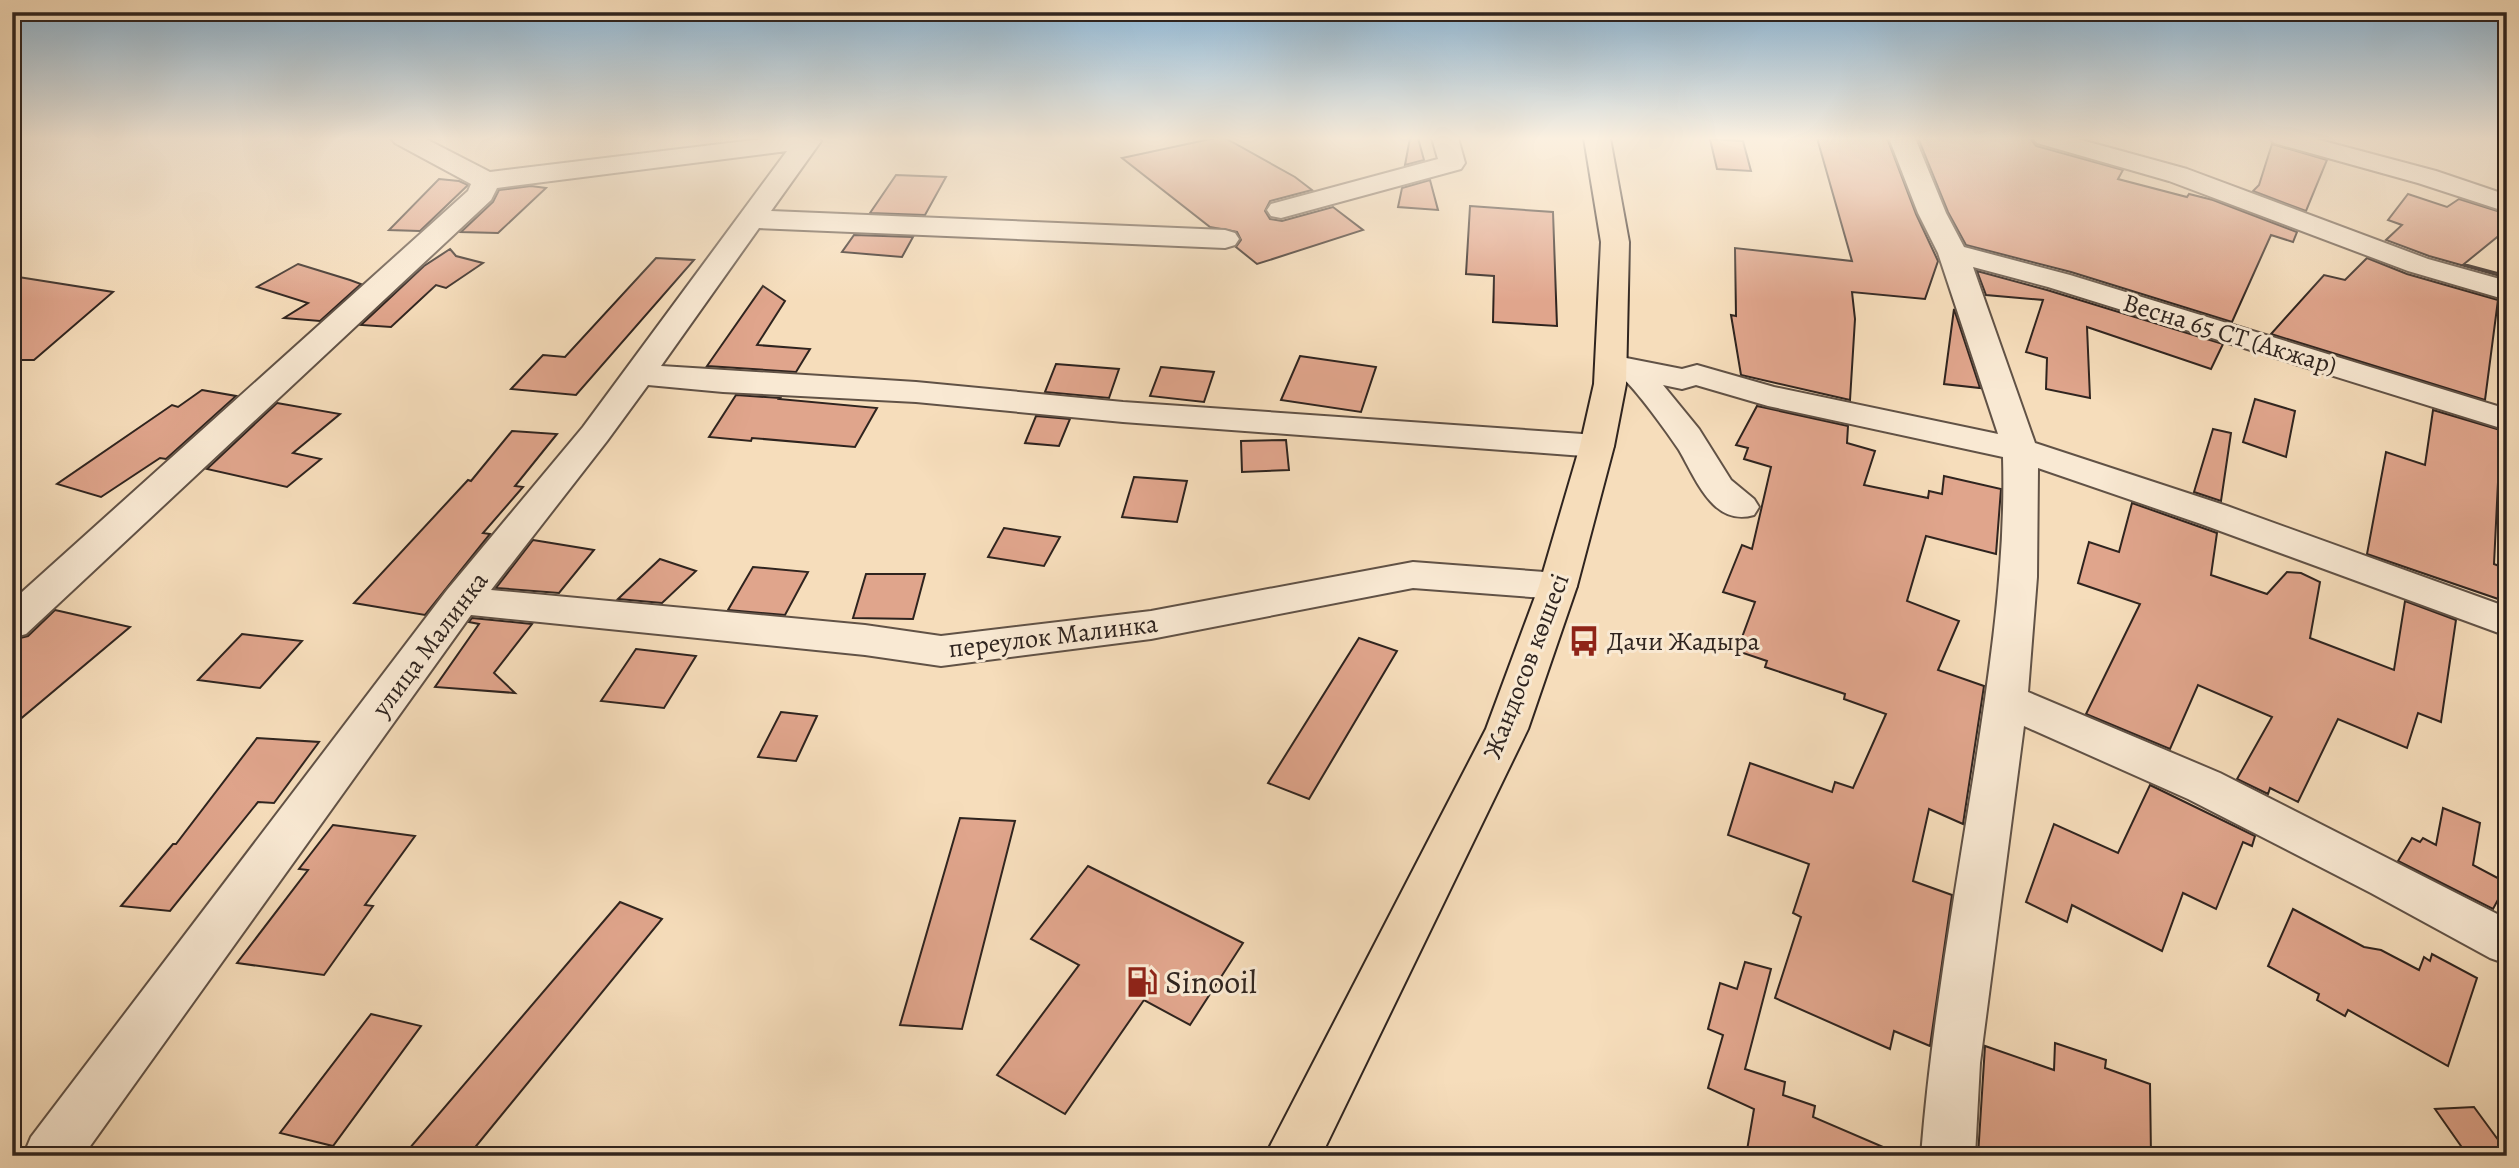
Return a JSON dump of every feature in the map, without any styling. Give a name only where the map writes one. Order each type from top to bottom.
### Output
[{"type":"main road","name":"Жандосов көшесі","points":[[1292,1156],[1507,729],[1558,586],[1621,367],[1615,242],[1606,193]]},
{"type":"street","points":[[12,624],[481,193]]},
{"type":"street","name":"улица Малинка","points":[[50,1156],[461,600],[595,434],[770,193]]},
{"type":"street","points":[[1281,210],[1345,193]]},
{"type":"street","points":[[1924,193],[1953,253],[2020,450],[2018,577],[2006,700],[1954,1063],[1948,1156]]},
{"type":"street","points":[[2227,193],[2418,265],[2507,291]]},
{"type":"street","points":[[2473,193],[2507,204]]},
{"type":"street","points":[[753,219],[1225,239]]},
{"type":"street","name":"Весна 65 СТ (Акжар)","points":[[1953,253],[2059,281],[2507,420]]},
{"type":"street","points":[[1621,367],[1682,379],[1697,375],[1768,396],[2020,450],[2214,515],[2507,622]]},
{"type":"street","points":[[1621,367],[1694,447],[1715,483],[1730,502],[1741,507]]},
{"type":"street","points":[[638,374],[723,382],[916,392],[1123,412],[1597,446]]},
{"type":"street","name":"переулок Малинка","points":[[461,600],[865,640],[941,651],[1151,625],[1413,575],[1558,586]]},
{"type":"street","points":[[2006,700],[2204,786],[2507,943]]},
{"type":"building","points":[[426,193],[460,193],[420,231],[389,230]]},
{"type":"building","points":[[498,193],[541,193],[498,233],[461,232],[493,202]]},
{"type":"building","points":[[884,193],[937,193],[925,215],[870,213]]},
{"type":"building","points":[[1166,193],[1302,193],[1270,201],[1265,211],[1270,219],[1282,221],[1333,207],[1363,230],[1257,264],[1236,247],[1241,240],[1237,232],[1210,227]]},
{"type":"building","points":[[1401,193],[1433,193],[1438,210],[1398,207]]},
{"type":"building","points":[[1833,193],[1908,193],[1938,261],[1925,299],[1852,292],[1855,319],[1850,400],[1741,375],[1731,315],[1736,316],[1735,248],[1852,261]]},
{"type":"building","points":[[1940,193],[2170,193],[2213,200],[2297,232],[2293,242],[2271,235],[2232,322],[2071,272],[1966,245]]},
{"type":"building","points":[[2257,193],[2314,193],[2306,211]]},
{"type":"building","points":[[2408,194],[2447,207],[2459,199],[2507,214],[2507,229],[2464,264],[2501,274],[2500,276],[2429,256],[2386,240],[2402,225],[2388,220]]},
{"type":"building","points":[[1470,206],[1553,212],[1557,326],[1493,322],[1494,276],[1466,274]]},
{"type":"building","points":[[854,235],[913,237],[902,257],[842,252]]},
{"type":"building","points":[[450,249],[456,256],[483,263],[446,288],[436,285],[391,327],[361,325],[424,266]]},
{"type":"building","points":[[656,258],[694,260],[576,395],[511,389],[543,355],[565,357]]},
{"type":"building","points":[[2367,258],[2407,274],[2498,300],[2485,400],[2271,334],[2324,275],[2345,280]]},
{"type":"building","points":[[298,264],[361,284],[320,321],[284,318],[308,303],[257,287]]},
{"type":"building","points":[[1977,271],[2223,344],[2211,369],[2087,327],[2090,398],[2046,389],[2047,358],[2026,352],[2043,300],[1986,295]]},
{"type":"building","points":[[12,276],[113,292],[34,360],[12,360]]},
{"type":"building","points":[[763,286],[785,301],[757,345],[810,349],[796,372],[707,366]]},
{"type":"building","points":[[1954,309],[1980,388],[1944,384]]},
{"type":"building","points":[[1300,356],[1376,367],[1361,412],[1281,400]]},
{"type":"building","points":[[1056,364],[1119,369],[1109,398],[1045,392]]},
{"type":"building","points":[[1161,367],[1214,372],[1204,402],[1150,396]]},
{"type":"building","points":[[202,390],[236,396],[166,459],[160,458],[101,497],[57,484],[172,405],[178,407]]},
{"type":"building","points":[[736,395],[877,408],[855,447],[709,437]]},
{"type":"building","points":[[2255,399],[2295,411],[2286,457],[2243,442]]},
{"type":"building","points":[[277,403],[340,414],[293,453],[321,459],[287,487],[207,469]]},
{"type":"building","points":[[1757,406],[1848,426],[1847,443],[1875,451],[1864,485],[1928,498],[1929,491],[1942,494],[1944,476],[2001,489],[1996,554],[1926,536],[1907,601],[1959,621],[1938,670],[1984,686],[1963,824],[1929,809],[1913,881],[1952,895],[1930,1046],[1894,1031],[1890,1049],[1775,998],[1801,917],[1793,913],[1809,864],[1728,835],[1750,763],[1832,792],[1835,782],[1853,788],[1886,714],[1844,699],[1845,694],[1765,667],[1767,661],[1737,651],[1755,602],[1723,592],[1742,545],[1752,549],[1771,467],[1744,459],[1748,448],[1736,445]]},
{"type":"building","points":[[2433,410],[2507,432],[2507,464],[2499,462],[2494,564],[2507,569],[2507,602],[2367,554],[2386,452],[2425,465]]},
{"type":"building","points":[[1036,416],[1070,419],[1059,446],[1025,443]]},
{"type":"building","points":[[2213,429],[2231,433],[2221,501],[2194,492]]},
{"type":"building","points":[[512,431],[557,434],[515,486],[523,487],[483,533],[490,534],[425,615],[354,603],[468,480],[471,481]]},
{"type":"building","points":[[1286,440],[1289,470],[1242,472],[1241,441]]},
{"type":"building","points":[[1134,477],[1187,481],[1177,522],[1122,517]]},
{"type":"building","points":[[2132,503],[2217,533],[2211,575],[2267,594],[2287,572],[2301,573],[2320,582],[2310,638],[2394,670],[2405,601],[2456,620],[2441,722],[2418,713],[2407,748],[2338,719],[2298,802],[2270,788],[2268,794],[2237,779],[2272,717],[2198,685],[2170,749],[2086,714],[2140,604],[2078,583],[2089,542],[2119,552]]},
{"type":"building","points":[[1004,528],[1060,537],[1044,566],[988,557]]},
{"type":"building","points":[[533,540],[594,550],[559,593],[496,588]]},
{"type":"building","points":[[660,559],[696,571],[662,603],[618,599]]},
{"type":"building","points":[[753,567],[808,572],[785,615],[728,610]]},
{"type":"building","points":[[866,574],[925,574],[913,619],[853,618]]},
{"type":"building","points":[[55,610],[130,627],[12,726],[12,640],[28,636]]},
{"type":"building","points":[[472,618],[532,624],[494,673],[515,693],[435,687],[479,624],[469,622]]},
{"type":"building","points":[[242,634],[302,641],[260,688],[198,680]]},
{"type":"building","points":[[1359,638],[1397,651],[1309,799],[1268,783]]},
{"type":"building","points":[[636,649],[696,656],[664,708],[601,701]]},
{"type":"building","points":[[781,712],[817,716],[796,761],[758,757]]},
{"type":"building","points":[[257,738],[319,742],[274,803],[258,802],[170,911],[121,906],[173,844],[176,844]]},
{"type":"building","points":[[2150,785],[2255,836],[2252,846],[2243,842],[2216,909],[2183,893],[2162,951],[2072,905],[2067,922],[2026,902],[2054,824],[2118,853]]},
{"type":"building","points":[[2443,808],[2480,823],[2473,865],[2507,883],[2493,909],[2398,861],[2412,838],[2420,842],[2423,838],[2436,845]]},
{"type":"building","points":[[960,818],[1015,821],[962,1029],[900,1025]]},
{"type":"building","points":[[333,825],[415,836],[365,905],[373,906],[324,975],[237,963],[308,870],[299,869]]},
{"type":"building","name":"Sinooil","points":[[1088,866],[1243,943],[1190,1025],[1144,1000],[1065,1114],[997,1075],[1079,965],[1031,939]]},
{"type":"building","points":[[620,902],[662,919],[468,1156],[403,1156]]},
{"type":"building","points":[[2293,909],[2364,947],[2381,950],[2419,970],[2424,957],[2430,961],[2432,954],[2477,978],[2448,1066],[2348,1010],[2345,1016],[2317,1000],[2319,994],[2268,966]]},
{"type":"building","points":[[1745,962],[1771,969],[1745,1069],[1785,1082],[1783,1095],[1815,1106],[1813,1117],[1904,1156],[1746,1156],[1754,1109],[1708,1088],[1723,1035],[1708,1029],[1720,983],[1737,989]]},
{"type":"building","points":[[371,1014],[421,1026],[333,1146],[280,1133]]},
{"type":"building","points":[[2055,1043],[2106,1060],[2105,1068],[2150,1084],[2151,1156],[1978,1156],[1985,1046],[2054,1070]]},
{"type":"building","points":[[2474,1107],[2507,1152],[2507,1156],[2468,1156],[2435,1109]]},
{"type":"place","name":"Дачи Жадыра","points":[[1584,641]]},
{"type":"place","name":"Sinooil","points":[[1142,982]]}]
